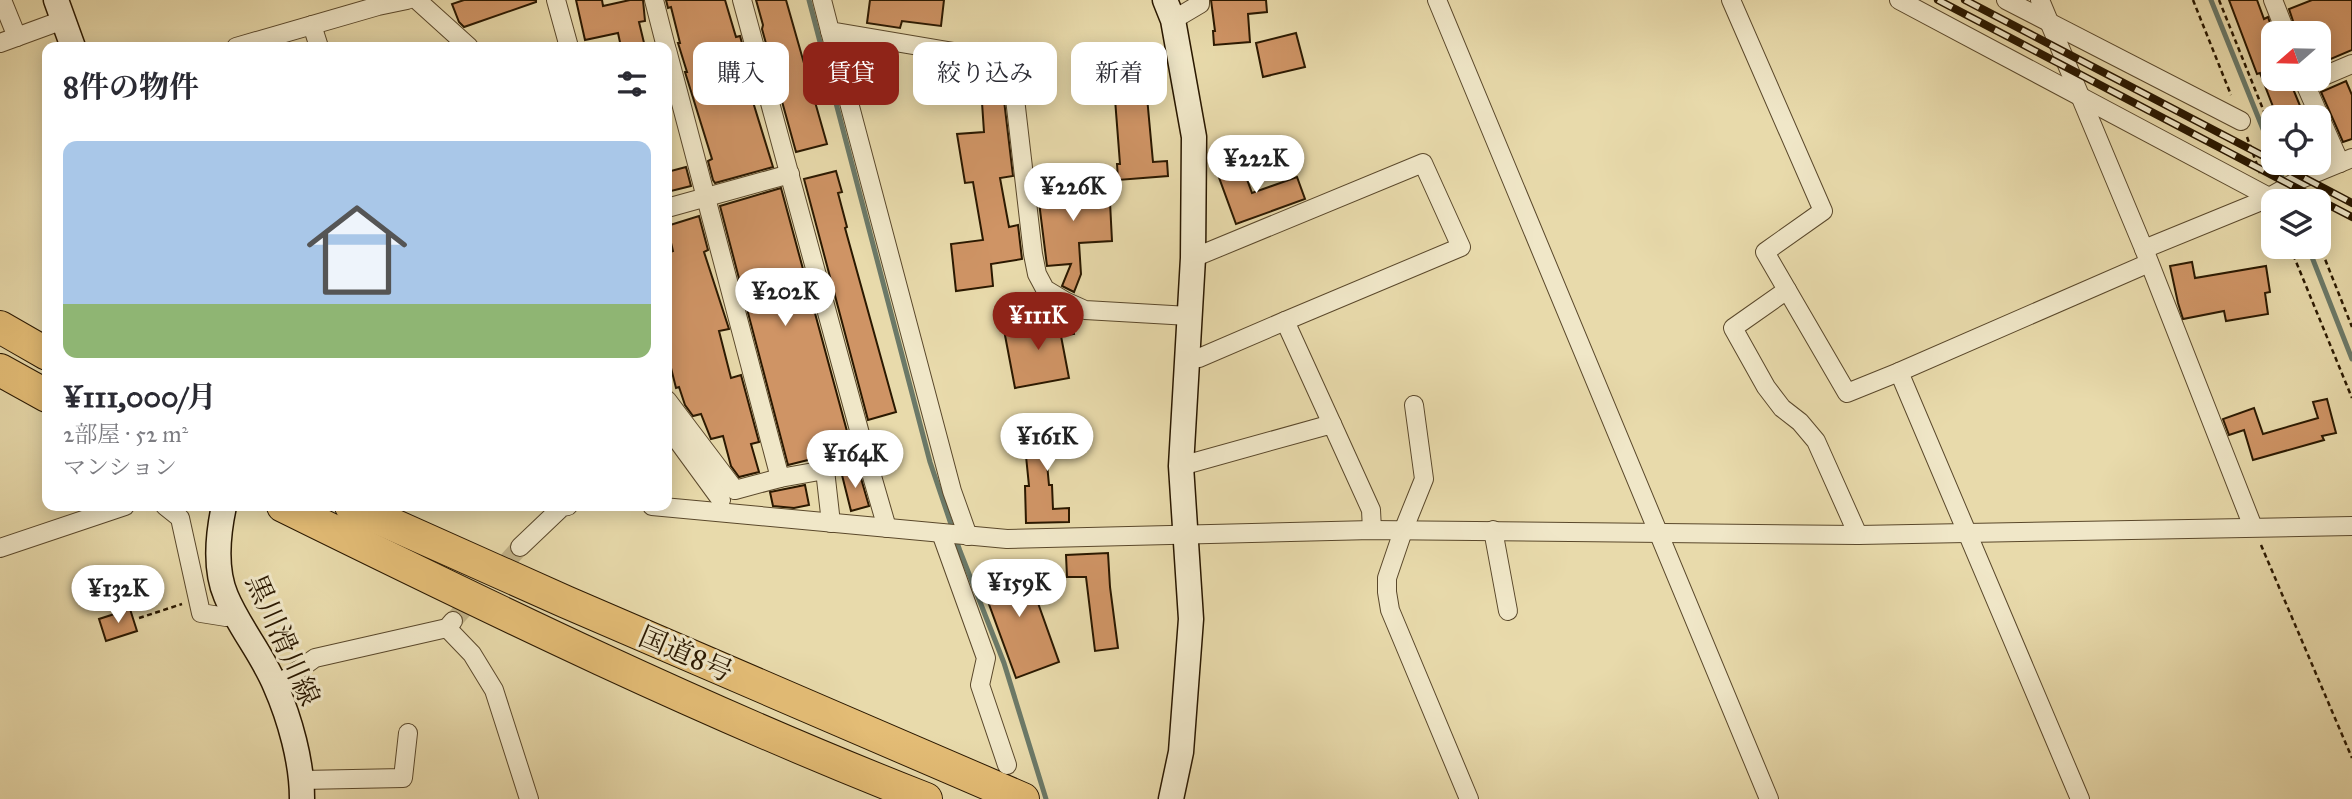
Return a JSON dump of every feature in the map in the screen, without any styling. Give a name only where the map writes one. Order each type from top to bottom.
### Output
[{"type":"highway","points":[[0,327],[42,352]]},
{"type":"highway","points":[[0,370],[42,393]]},
{"type":"highway","name":"国道8号","points":[[293,511],[516,621],[805,752],[926,799]]},
{"type":"highway","name":"国道8号","points":[[362,511],[1023,799]]},
{"type":"street","points":[[2,0],[8,40],[59,10],[70,42]]},
{"type":"street","points":[[253,42],[407,0]]},
{"type":"street","points":[[416,0],[463,42]]},
{"type":"street","points":[[556,0],[568,42]]},
{"type":"street","points":[[653,0],[664,42]]},
{"type":"street","points":[[742,0],[887,528]]},
{"type":"street","points":[[822,0],[952,491],[968,536]]},
{"type":"street","points":[[1171,799],[1181,752],[1191,620],[1181,466],[1193,258],[1194,137],[1169,10],[1200,4],[1200,0]]},
{"type":"street","points":[[1437,0],[1769,799]]},
{"type":"street","points":[[1731,0],[1823,211],[1765,253],[1847,393],[1899,372],[2261,201]]},
{"type":"street","points":[[1899,0],[2261,193]]},
{"type":"street","points":[[2006,0],[2241,121]]},
{"type":"street","points":[[2040,0],[2147,256],[2253,527]]},
{"type":"street","points":[[2274,1],[2282,21]]},
{"type":"street","points":[[312,25],[317,42]]},
{"type":"street","points":[[830,31],[1007,61],[1014,90],[1033,254],[1037,274],[1045,289],[1085,310],[1189,316]]},
{"type":"street","points":[[2331,72],[2352,64]]},
{"type":"street","points":[[672,71],[780,478]]},
{"type":"street","points":[[2283,189],[2346,161],[2316,91]]},
{"type":"street","points":[[1186,359],[1199,358],[1461,247],[1423,163],[1193,258]]},
{"type":"street","points":[[672,207],[790,174]]},
{"type":"street","points":[[1787,290],[1733,328],[1766,387],[1782,408],[1800,422],[1816,441],[1858,535]]},
{"type":"street","points":[[1285,321],[1371,510],[1372,530]]},
{"type":"street","points":[[1899,372],[2080,799]]},
{"type":"street","points":[[1414,405],[1424,479],[1387,578],[1390,610],[1469,799]]},
{"type":"street","points":[[672,407],[735,490],[825,470],[864,452]]},
{"type":"street","points":[[1181,466],[1332,424]]},
{"type":"street","points":[[672,433],[720,500]]},
{"type":"street","points":[[825,470],[831,523]]},
{"type":"street","points":[[672,508],[1007,539],[1372,530],[1858,535],[2352,526]]},
{"type":"street","points":[[0,548],[110,511]]},
{"type":"street","points":[[171,511],[180,518],[201,613],[226,617],[236,615]]},
{"type":"street","name":"黒川滑川線","points":[[223,511],[218,558],[225,593],[276,686],[291,731],[302,790]]},
{"type":"street","points":[[520,547],[559,511]]},
{"type":"street","points":[[1493,530],[1508,611]]},
{"type":"street","points":[[941,533],[986,658],[980,685],[1007,765]]},
{"type":"street","points":[[276,686],[314,658],[450,624],[494,690],[529,799]]},
{"type":"street","points":[[302,790],[403,778],[408,733]]},
{"type":"path","points":[[2219,0],[2261,105]]},
{"type":"path","points":[[2295,259],[2352,398]]},
{"type":"path","points":[[2325,259],[2352,327]]},
{"type":"path","points":[[2253,527],[2352,758]]},
{"type":"path","points":[[139,618],[198,599]]},
{"type":"building","points":[[464,0],[536,2],[464,27],[459,22],[452,4]]},
{"type":"building","points":[[576,0],[602,0],[603,6],[643,0],[645,21],[639,22],[644,42],[620,42],[618,33],[585,40]]},
{"type":"building","points":[[666,0],[725,0],[736,37],[740,36],[742,42],[693,42],[693,98],[671,7],[668,8]]},
{"type":"building","points":[[756,0],[786,0],[803,60],[803,105],[816,105],[827,144],[796,152],[783,105],[789,105],[789,42],[766,42]]},
{"type":"building","points":[[870,0],[944,0],[941,26],[902,21],[900,28],[867,23]]},
{"type":"building","points":[[1211,0],[1266,0],[1267,12],[1248,14],[1250,42],[1214,45]]},
{"type":"building","points":[[2229,0],[2257,0],[2264,19],[2268,17],[2269,21],[2261,21],[2261,76],[2257,74]]},
{"type":"building","points":[[2312,0],[2352,0],[2352,50],[2331,59],[2331,21],[2293,21],[2289,9]]},
{"type":"building","points":[[1296,33],[1305,67],[1263,77],[1256,43]]},
{"type":"building","points":[[2346,81],[2352,95],[2352,139],[2343,142],[2331,115],[2331,105],[2327,105],[2321,92],[2331,91],[2331,88]]},
{"type":"building","points":[[2267,91],[2294,91],[2300,105],[2272,105]]},
{"type":"building","points":[[695,105],[754,105],[773,167],[715,183],[708,161],[712,159]]},
{"type":"building","points":[[982,105],[1005,105],[1013,176],[1000,178],[1009,227],[1018,225],[1022,259],[991,264],[993,286],[956,291],[951,244],[983,240],[973,182],[965,183],[957,134],[984,132]]},
{"type":"building","points":[[1115,105],[1148,105],[1153,162],[1167,161],[1168,176],[1118,180],[1117,164],[1120,164]]},
{"type":"building","points":[[1241,163],[1252,193],[1297,177],[1305,199],[1236,224],[1217,172]]},
{"type":"building","points":[[686,167],[691,186],[672,191],[672,171]]},
{"type":"building","points":[[836,171],[842,192],[838,193],[847,227],[845,228],[896,412],[868,420],[804,179]]},
{"type":"building","points":[[1109,183],[1112,241],[1079,243],[1081,274],[1074,292],[1062,286],[1071,264],[1047,266],[1037,186]]},
{"type":"building","points":[[781,188],[851,446],[836,453],[788,465],[720,206]]},
{"type":"building","points":[[699,216],[708,250],[704,252],[729,329],[719,331],[731,378],[741,375],[759,442],[751,444],[759,472],[739,477],[731,466],[723,436],[711,439],[701,414],[693,416],[685,405],[679,387],[676,388],[672,372],[672,224]]},
{"type":"building","points":[[2192,262],[2195,278],[2266,266],[2270,292],[2265,293],[2268,314],[2226,321],[2224,311],[2183,319],[2170,266]]},
{"type":"building","points":[[1071,318],[1074,334],[1061,336],[1069,378],[1015,388],[1004,330]]},
{"type":"building","points":[[2327,399],[2336,433],[2322,436],[2324,440],[2253,460],[2244,430],[2229,435],[2223,419],[2254,408],[2263,434],[2318,418],[2313,402]]},
{"type":"building","points":[[1073,419],[1076,451],[1046,453],[1053,509],[1069,508],[1069,522],[1026,523],[1025,486],[1029,486],[1025,446],[1045,444],[1043,421]]},
{"type":"building","points":[[858,468],[869,506],[851,511],[842,475]]},
{"type":"building","points":[[805,485],[809,505],[794,508],[773,506],[770,492]]},
{"type":"building","points":[[1108,553],[1118,648],[1095,651],[1086,577],[1067,577],[1066,555]]},
{"type":"building","points":[[1023,561],[1059,662],[1016,678],[979,577]]},
{"type":"building","points":[[130,609],[137,631],[106,641],[99,619]]},
{"type":"waterway","points":[[809,0],[930,462],[960,551],[1004,663],[1046,799]]},
{"type":"waterway","points":[[2211,0],[2261,124]]},
{"type":"waterway","points":[[2281,175],[2287,189]]},
{"type":"waterway","points":[[2313,259],[2352,359]]},
{"type":"tunnel","points":[[453,621],[520,547]]},
{"type":"railway","points":[[1938,0],[2352,217]]},
{"type":"railway","points":[[1965,0],[2261,155]]},
{"type":"railway","points":[[2299,175],[2352,203]]}]
